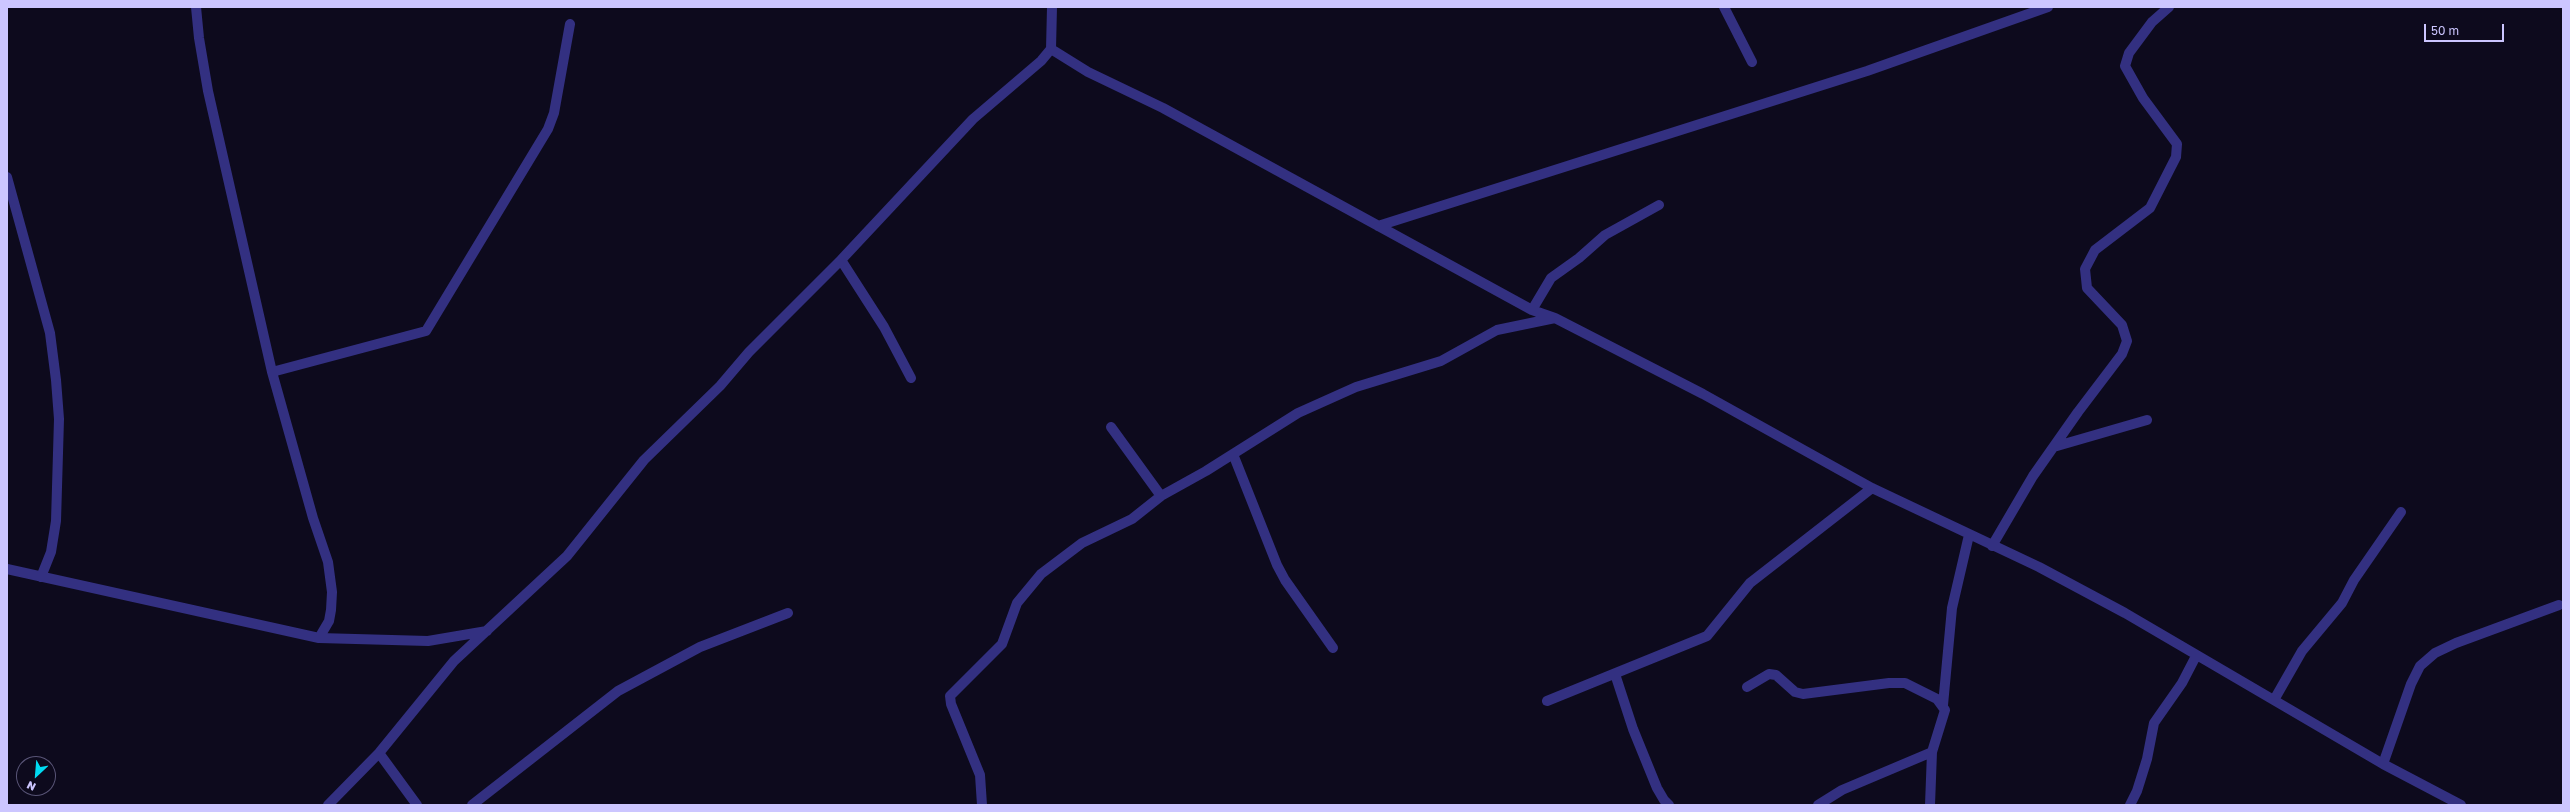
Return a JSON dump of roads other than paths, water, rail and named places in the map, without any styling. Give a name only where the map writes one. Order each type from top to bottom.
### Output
[{"type":"street","points":[[196,7],[199,38],[208,91],[272,372],[313,518],[328,562],[332,592],[331,610],[329,621],[319,638]]},
{"type":"street","points":[[328,805],[379,753],[454,661],[567,556],[644,460],[841,260],[973,119],[1008,92],[1051,49],[1052,7]]},
{"type":"street","points":[[1724,7],[1752,62]]},
{"type":"street","points":[[1378,226],[1867,71],[2048,7]]},
{"type":"street","points":[[1992,546],[2033,476],[2057,446],[2078,412],[2122,354],[2127,341],[2122,325],[2088,288],[2085,269],[2095,250],[2150,208],[2176,157],[2177,144],[2143,98],[2125,66],[2129,53],[2152,22],[2169,7]]},
{"type":"street","points":[[272,372],[426,331],[548,129],[554,113],[570,24]]},
{"type":"street","points":[[1051,49],[1088,72],[1163,108],[1532,310],[1555,318],[1703,394],[1872,488],[2039,567],[2125,613],[2196,656],[2383,764],[2461,805]]},
{"type":"street","points":[[7,177],[50,332],[56,380],[59,419],[56,521],[51,552],[41,577]]},
{"type":"street","points":[[1532,310],[1551,278],[1579,258],[1605,235],[1659,206]]},
{"type":"street","points":[[841,260],[884,326],[911,378]]},
{"type":"street","points":[[982,805],[980,775],[950,704],[950,696],[1002,644],[1017,603],[1042,574],[1082,543],[1132,519],[1161,496],[1234,454],[1298,413],[1356,387],[1441,360],[1497,330],[1555,318]]},
{"type":"street","points":[[2057,446],[2147,420]]},
{"type":"street","points":[[1111,427],[1161,496]]},
{"type":"street","points":[[1234,454],[1282,575],[1333,648]]},
{"type":"street","points":[[1547,701],[1706,636],[1750,583],[1872,488]]},
{"type":"street","points":[[2274,700],[2302,651],[2342,603],[2354,580],[2401,512]]},
{"type":"street","points":[[1930,805],[1932,752],[1945,710],[1943,705],[1952,608],[1969,534]]},
{"type":"street","points":[[7,569],[319,638],[428,641],[487,631]]},
{"type":"street","points":[[2383,764],[2400,709],[2420,666],[2435,653],[2456,643],[2560,605]]},
{"type":"street","points":[[472,805],[618,691],[700,647],[788,613]]},
{"type":"street","points":[[2130,805],[2137,791],[2147,759],[2154,723],[2182,683],[2196,656]]},
{"type":"street","points":[[1615,674],[1633,729],[1657,788],[1664,800],[1669,805]]},
{"type":"street","points":[[1747,687],[1769,674],[1776,675],[1795,692],[1803,694],[1889,683],[1905,683],[1937,699],[1943,705]]},
{"type":"street","points":[[1818,805],[1842,790],[1932,752]]},
{"type":"street","points":[[379,753],[417,805]]}]
